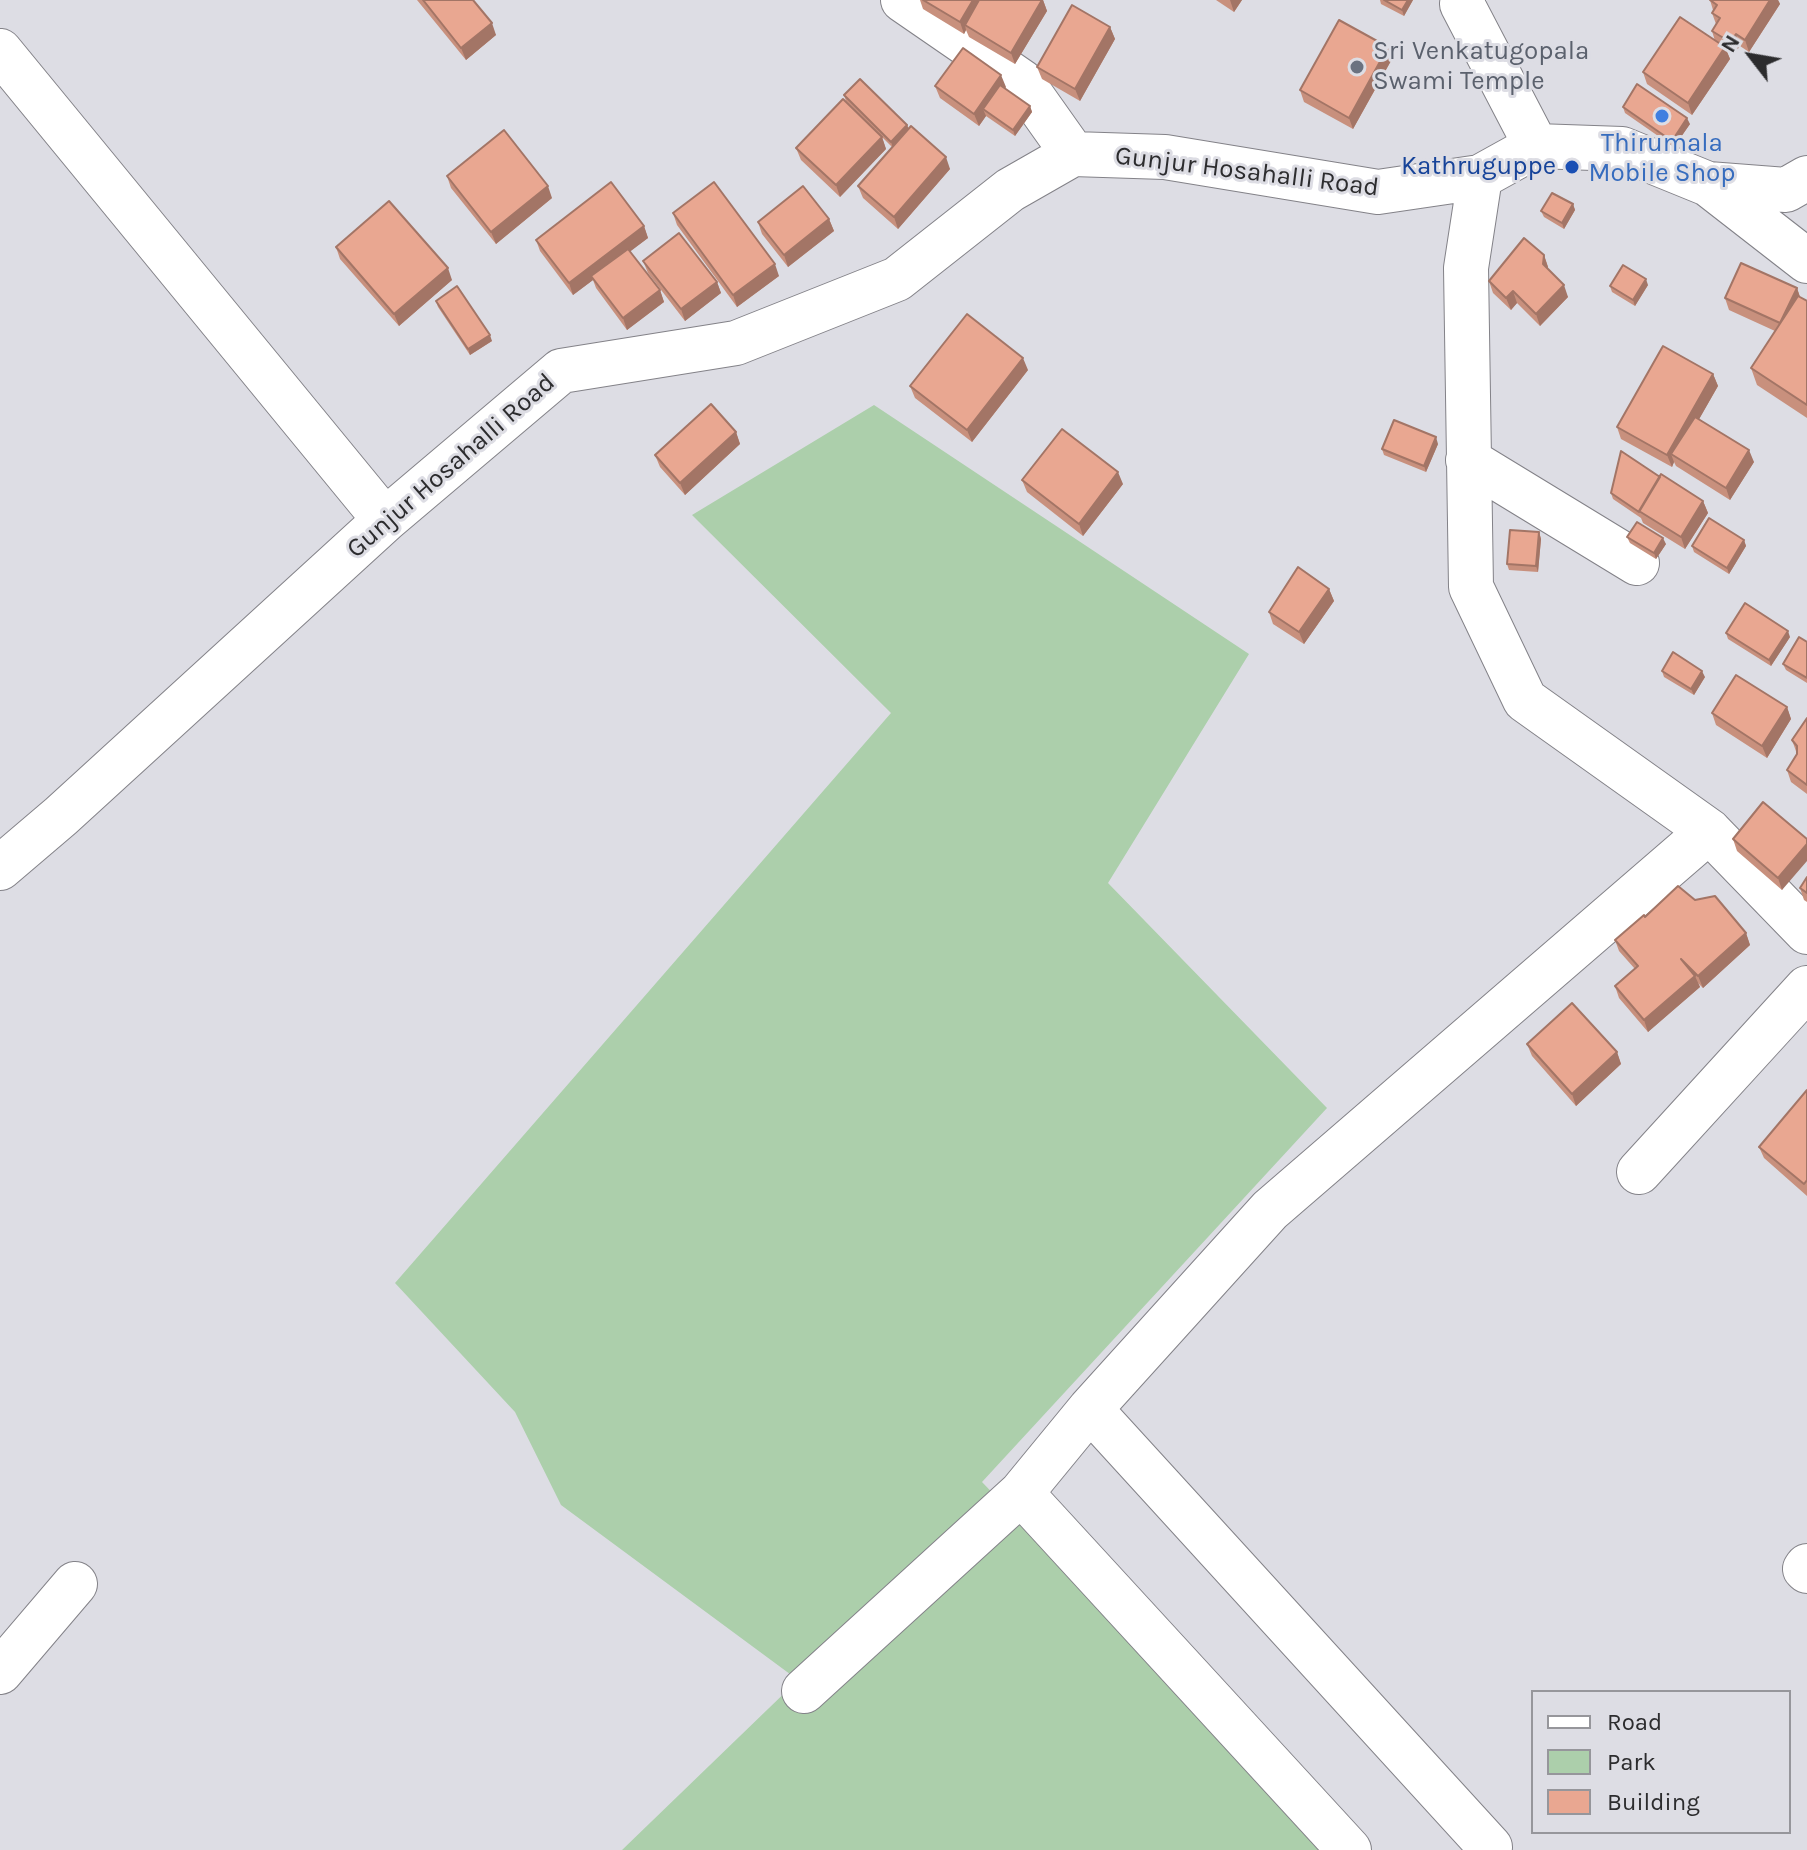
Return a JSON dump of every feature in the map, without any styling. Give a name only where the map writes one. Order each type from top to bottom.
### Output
[{"type":"street","points":[[904,1],[1022,82],[1073,154]]},
{"type":"street","points":[[1460,1],[1536,146],[1622,149],[1708,184],[1807,261]]},
{"type":"street","points":[[0,51],[385,520]]},
{"type":"street","name":"Gunjur Hosahalli Road","points":[[0,868],[385,520],[561,371],[736,343],[897,279],[1010,190],[1073,154],[1165,157],[1378,192],[1480,177],[1536,146]]},
{"type":"street","points":[[1480,177],[1466,268],[1471,587],[1525,700],[1709,831],[1807,932]]},
{"type":"street","points":[[1708,184],[1786,190],[1807,178]]},
{"type":"street","points":[[1468,460],[1637,563]]},
{"type":"street","points":[[804,1691],[1021,1493],[1090,1409],[1270,1210],[1709,831]]},
{"type":"street","points":[[1639,1172],[1807,988]]},
{"type":"street","points":[[1090,1409],[1490,1847]]},
{"type":"street","points":[[1021,1493],[1349,1850]]},
{"type":"street","points":[[0,1672],[75,1584]]},
{"type":"green space","points":[[874,405],[1249,654],[1108,883],[1327,1108],[982,1482],[1335,1850],[622,1850],[798,1680],[561,1505],[515,1412],[395,1283],[891,713],[692,515]]},
{"type":"building","points":[[423,0],[473,0],[492,23],[461,48]]},
{"type":"building","points":[[923,0],[973,0],[960,22]]},
{"type":"building","points":[[979,0],[1042,0],[1011,53],[965,25]]},
{"type":"building","points":[[1384,0],[1408,0],[1402,10]]},
{"type":"building","points":[[1710,0],[1770,0],[1745,40],[1736,34],[1730,42],[1712,31],[1720,18],[1712,13],[1717,5]]},
{"type":"building","points":[[1072,5],[1110,27],[1075,89],[1037,67]]},
{"type":"building","points":[[1680,17],[1725,47],[1688,103],[1643,72]]},
{"type":"building","points":[[1339,20],[1388,47],[1349,118],[1300,90]]},
{"type":"building","points":[[963,48],[1001,75],[974,114],[935,86]]},
{"type":"building","points":[[860,79],[907,125],[891,142],[844,95]]},
{"type":"building","points":[[1637,84],[1687,118],[1672,141],[1623,107]]},
{"type":"building","points":[[1000,85],[1030,106],[1013,130],[983,109]]},
{"type":"building","points":[[843,99],[882,137],[836,185],[796,148]]},
{"type":"building","points":[[911,126],[946,157],[894,217],[858,186]]},
{"type":"building","points":[[504,130],[548,186],[491,232],[447,176]]},
{"type":"building","points":[[611,182],[644,226],[569,283],[536,240]]},
{"type":"building","points":[[714,182],[775,264],[733,295],[673,213]]},
{"type":"building","points":[[803,186],[829,219],[784,255],[758,222]]},
{"type":"building","points":[[1552,193],[1573,204],[1562,223],[1541,211]]},
{"type":"building","points":[[389,201],[448,268],[394,314],[336,247]]},
{"type":"building","points":[[679,233],[717,282],[681,309],[643,261]]},
{"type":"building","points":[[1524,238],[1544,255],[1543,264],[1564,285],[1536,314],[1513,291],[1506,298],[1489,281]]},
{"type":"building","points":[[628,249],[660,290],[623,318],[591,276]]},
{"type":"building","points":[[1741,263],[1797,288],[1780,323],[1725,298]]},
{"type":"building","points":[[1623,265],[1646,279],[1633,300],[1610,286]]},
{"type":"building","points":[[457,286],[490,335],[468,349],[436,301]]},
{"type":"building","points":[[1798,296],[1807,301],[1807,405],[1751,368]]},
{"type":"building","points":[[967,314],[1023,358],[967,430],[910,386]]},
{"type":"building","points":[[1663,346],[1713,374],[1667,455],[1617,427]]},
{"type":"building","points":[[711,404],[736,432],[680,483],[655,455]]},
{"type":"building","points":[[1695,417],[1749,450],[1726,488],[1671,454]]},
{"type":"building","points":[[1394,420],[1436,437],[1424,466],[1382,449]]},
{"type":"building","points":[[1062,429],[1118,472],[1079,524],[1022,480]]},
{"type":"building","points":[[1621,451],[1660,477],[1639,512],[1611,493]]},
{"type":"building","points":[[1661,474],[1703,501],[1681,537],[1639,511]]},
{"type":"building","points":[[1709,518],[1744,540],[1727,568],[1692,546]]},
{"type":"building","points":[[1637,522],[1663,538],[1654,553],[1627,537]]},
{"type":"building","points":[[1510,530],[1539,532],[1536,566],[1507,564]]},
{"type":"building","points":[[1298,567],[1329,589],[1299,632],[1269,612]]},
{"type":"building","points":[[1745,603],[1788,631],[1769,660],[1726,633]]},
{"type":"building","points":[[1799,637],[1807,642],[1807,678],[1783,664]]},
{"type":"building","points":[[1673,652],[1702,671],[1691,689],[1662,671]]},
{"type":"building","points":[[1736,675],[1787,707],[1762,746],[1712,713]]},
{"type":"building","points":[[1807,718],[1807,785],[1787,770],[1797,754],[1797,746],[1792,740]]},
{"type":"building","points":[[1763,802],[1807,839],[1807,844],[1778,878],[1733,839]]},
{"type":"building","points":[[1807,877],[1807,893],[1800,888]]},
{"type":"building","points":[[1678,886],[1695,900],[1715,896],[1746,933],[1698,976],[1681,959],[1695,976],[1644,1020],[1615,986],[1638,966],[1615,940]]},
{"type":"building","points":[[1572,1003],[1617,1052],[1572,1094],[1527,1044]]},
{"type":"building","points":[[1807,1090],[1807,1180],[1804,1184],[1759,1147]]},
{"type":"place","name":"Sri Venkatugopala Swami Temple","points":[[1357,67]]},
{"type":"place","name":"Thirumala Mobile Shop","points":[[1662,116]]},
{"type":"place","name":"Kathruguppe","points":[[1572,167]]}]
